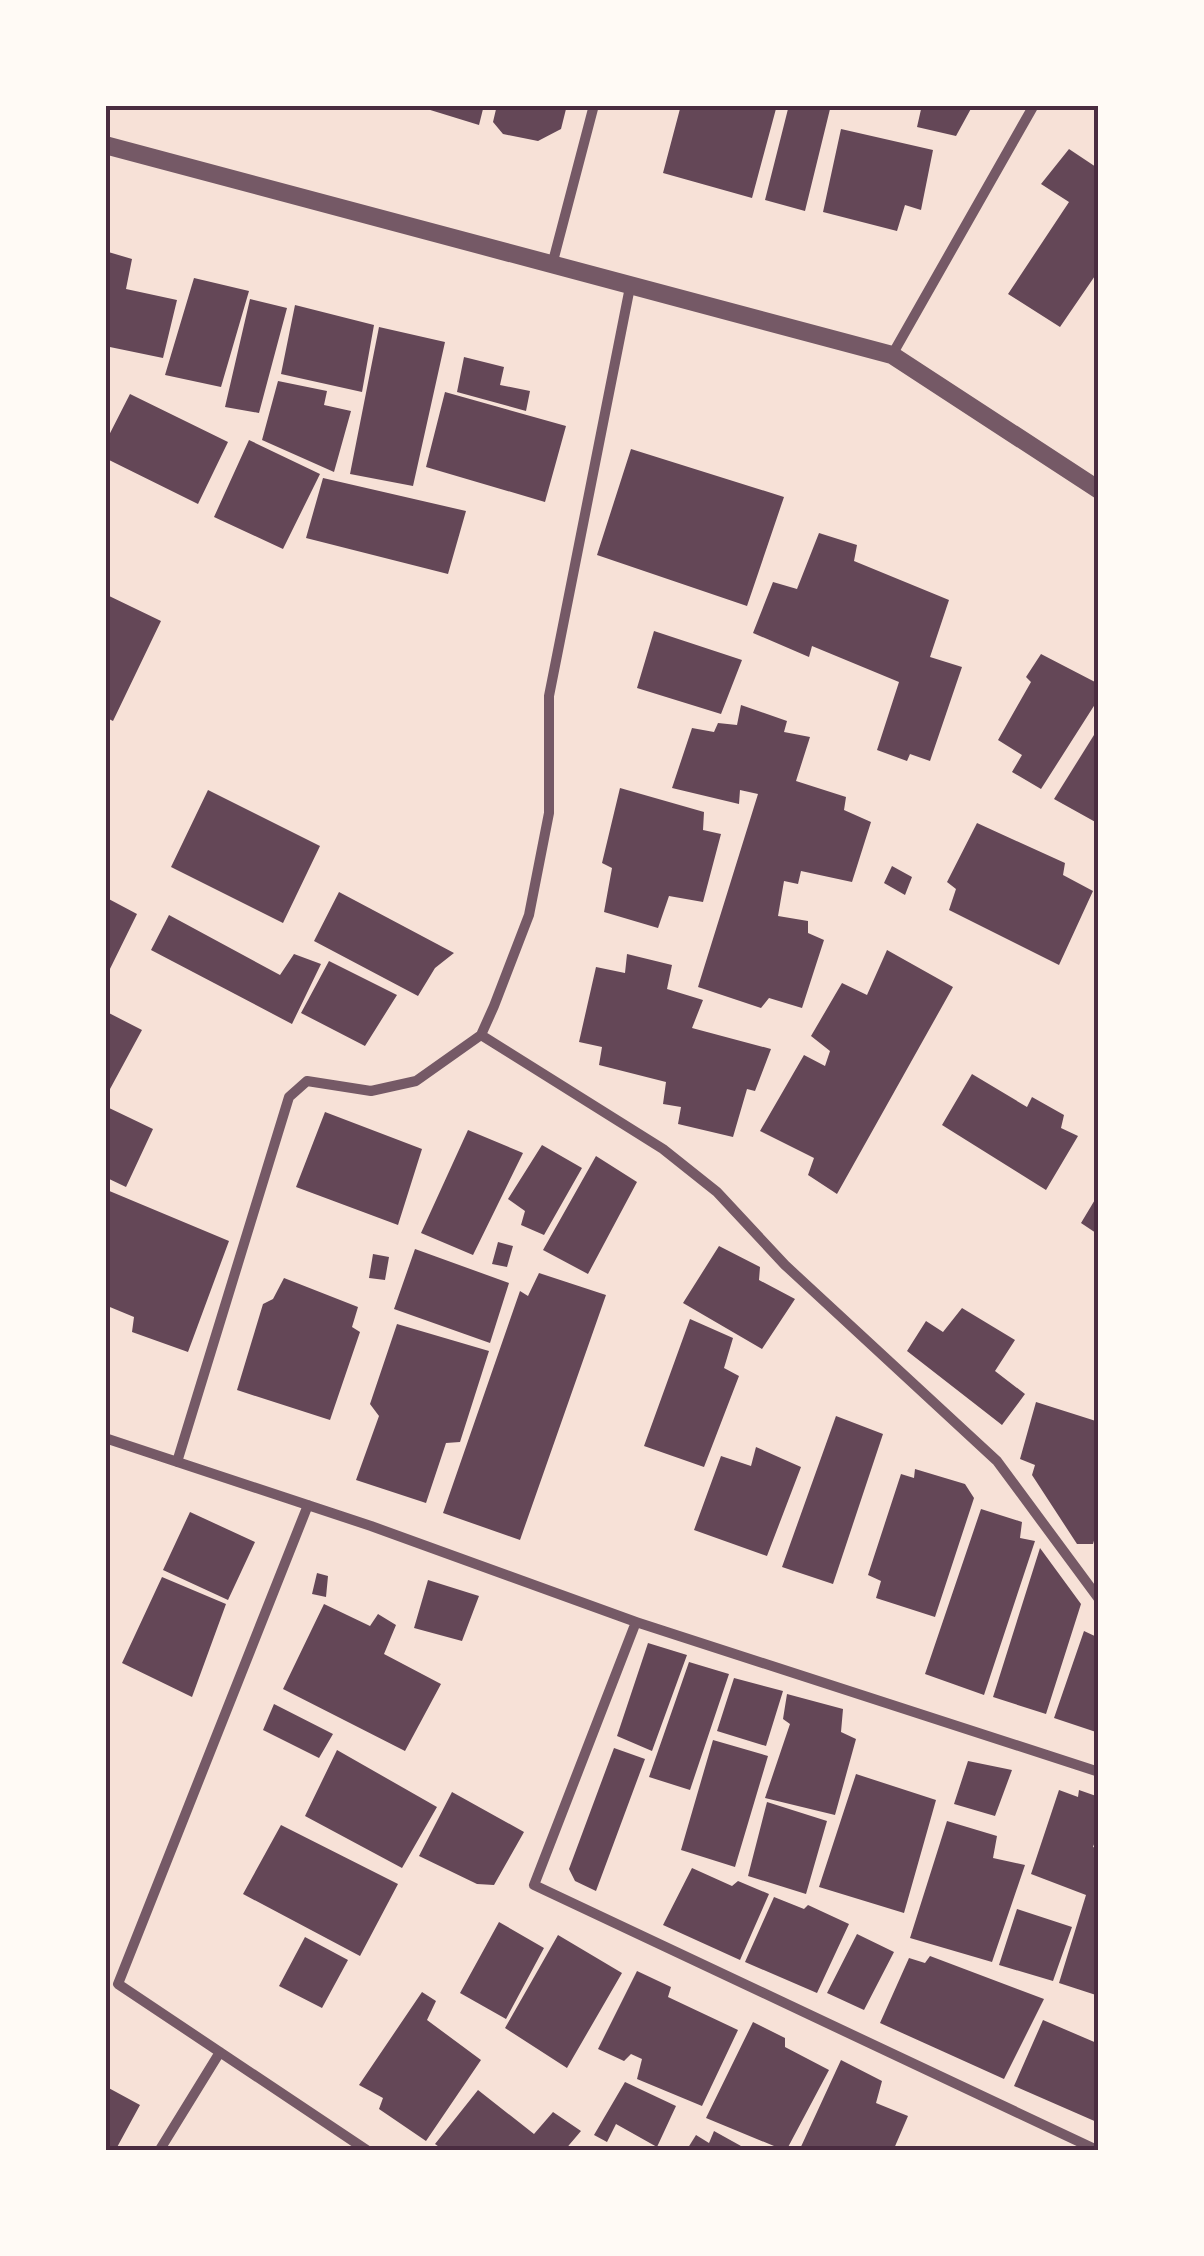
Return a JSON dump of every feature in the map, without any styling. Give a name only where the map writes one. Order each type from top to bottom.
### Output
[{"type":"street","points":[[552,265],[594,105]]},
{"type":"street","points":[[892,355],[1034,105]]},
{"type":"street","points":[[105,145],[892,355],[1099,490]]},
{"type":"street","points":[[176,1462],[289,1097],[307,1081],[372,1092],[416,1081],[481,1035],[529,915],[548,812],[548,696],[630,286]]},
{"type":"street","points":[[481,1035],[663,1149],[716,1192],[785,1265],[998,1461],[1099,1599]]},
{"type":"street","points":[[105,1438],[636,1622],[1099,1772]]},
{"type":"street","points":[[308,1506],[118,1984],[368,2151]]},
{"type":"street","points":[[636,1622],[534,1885],[1099,2151]]},
{"type":"street","points":[[159,2151],[220,2052]]},
{"type":"building","points":[[414,105],[484,105],[479,125]]},
{"type":"building","points":[[497,105],[567,105],[561,129],[538,141],[503,134],[493,122]]},
{"type":"building","points":[[681,105],[777,105],[752,198],[663,173]]},
{"type":"building","points":[[789,105],[831,105],[805,211],[765,200]]},
{"type":"building","points":[[922,105],[973,105],[956,136],[917,127]]},
{"type":"building","points":[[841,129],[933,150],[921,210],[905,205],[897,231],[823,212]]},
{"type":"building","points":[[1069,149],[1099,169],[1099,270],[1060,327],[1008,294],[1069,202],[1041,184]]},
{"type":"building","points":[[105,251],[132,259],[126,289],[177,300],[163,358],[105,346]]},
{"type":"building","points":[[194,278],[249,291],[221,387],[165,375]]},
{"type":"building","points":[[250,299],[287,308],[259,413],[225,407]]},
{"type":"building","points":[[295,305],[374,325],[362,392],[281,374]]},
{"type":"building","points":[[379,327],[445,342],[413,486],[350,474]]},
{"type":"building","points":[[464,357],[504,367],[500,385],[530,391],[526,411],[457,392]]},
{"type":"building","points":[[278,381],[327,391],[324,405],[351,411],[334,472],[262,440]]},
{"type":"building","points":[[445,392],[566,426],[545,502],[426,467]]},
{"type":"building","points":[[130,394],[228,442],[198,504],[105,458],[105,443]]},
{"type":"building","points":[[249,440],[320,474],[283,549],[214,517]]},
{"type":"building","points":[[631,449],[784,497],[747,606],[597,555]]},
{"type":"building","points":[[323,478],[466,511],[448,574],[306,538]]},
{"type":"building","points":[[819,533],[857,545],[854,561],[949,600],[930,657],[962,667],[930,761],[910,754],[907,761],[877,750],[899,682],[812,646],[809,657],[753,633],[773,582],[797,589]]},
{"type":"building","points":[[105,594],[161,621],[113,721],[105,717]]},
{"type":"building","points":[[654,631],[742,660],[721,714],[637,688]]},
{"type":"building","points":[[1041,654],[1095,682],[1099,698],[1041,789],[1012,772],[1022,755],[998,740],[1031,682],[1026,677]]},
{"type":"building","points":[[741,705],[787,721],[784,732],[810,737],[796,781],[846,797],[844,810],[871,822],[852,882],[801,871],[798,884],[784,881],[778,916],[808,921],[808,933],[824,940],[802,1008],[769,998],[761,1008],[698,987],[758,794],[740,790],[739,804],[672,788],[692,728],[714,732],[718,723],[737,725]]},
{"type":"building","points":[[1099,727],[1099,824],[1054,799]]},
{"type":"building","points":[[620,788],[704,812],[703,830],[721,834],[703,902],[669,896],[658,928],[604,912],[612,868],[602,863]]},
{"type":"building","points":[[208,790],[320,846],[283,923],[171,867]]},
{"type":"building","points":[[977,823],[1065,863],[1063,875],[1093,891],[1059,965],[949,910],[956,889],[947,882]]},
{"type":"building","points":[[892,866],[912,877],[905,895],[884,883]]},
{"type":"building","points":[[339,892],[454,953],[435,968],[418,996],[314,941]]},
{"type":"building","points":[[105,897],[137,914],[105,979]]},
{"type":"building","points":[[169,915],[280,975],[294,954],[321,964],[292,1024],[151,950]]},
{"type":"building","points":[[887,950],[953,987],[837,1194],[808,1175],[814,1158],[760,1131],[804,1055],[825,1066],[830,1051],[811,1036],[842,983],[867,995]]},
{"type":"building","points":[[627,954],[672,965],[667,989],[703,1000],[692,1028],[771,1049],[755,1091],[747,1089],[733,1137],[678,1124],[681,1107],[663,1104],[666,1082],[599,1065],[602,1047],[579,1042],[596,967],[625,973]]},
{"type":"building","points":[[329,961],[397,995],[365,1046],[301,1013]]},
{"type":"building","points":[[105,1011],[142,1030],[110,1089],[105,1087]]},
{"type":"building","points":[[972,1074],[1027,1107],[1032,1097],[1064,1115],[1061,1128],[1078,1136],[1046,1190],[942,1125]]},
{"type":"building","points":[[105,1106],[153,1129],[126,1187],[105,1177]]},
{"type":"building","points":[[325,1112],[422,1149],[398,1225],[296,1187]]},
{"type":"building","points":[[468,1130],[523,1153],[473,1255],[421,1233]]},
{"type":"building","points":[[542,1145],[582,1168],[544,1235],[521,1225],[525,1211],[508,1199]]},
{"type":"building","points":[[596,1156],[637,1182],[588,1274],[543,1250]]},
{"type":"building","points":[[107,1190],[229,1241],[188,1352],[132,1332],[134,1317],[105,1305]]},
{"type":"building","points":[[1099,1193],[1099,1235],[1081,1223]]},
{"type":"building","points":[[498,1242],[513,1246],[507,1267],[492,1264]]},
{"type":"building","points":[[719,1246],[760,1267],[759,1280],[795,1299],[762,1349],[683,1303]]},
{"type":"building","points":[[415,1249],[509,1283],[490,1343],[394,1309]]},
{"type":"building","points":[[373,1254],[389,1257],[385,1280],[369,1278]]},
{"type":"building","points":[[539,1273],[606,1295],[520,1540],[443,1513],[520,1291],[528,1296]]},
{"type":"building","points":[[284,1278],[358,1307],[352,1327],[360,1332],[330,1420],[237,1390],[263,1304],[273,1299]]},
{"type":"building","points":[[962,1308],[1015,1340],[995,1371],[1025,1394],[1002,1425],[907,1351],[926,1321],[943,1332]]},
{"type":"building","points":[[690,1319],[733,1338],[724,1368],[739,1376],[704,1467],[644,1446]]},
{"type":"building","points":[[397,1324],[489,1351],[460,1442],[446,1443],[426,1503],[356,1480],[379,1416],[370,1404]]},
{"type":"building","points":[[1036,1402],[1099,1422],[1099,1524],[1093,1544],[1077,1544],[1032,1475],[1035,1465],[1020,1459]]},
{"type":"building","points":[[836,1416],[883,1434],[833,1584],[782,1567]]},
{"type":"building","points":[[756,1447],[801,1467],[767,1556],[694,1530],[721,1456],[751,1466]]},
{"type":"building","points":[[915,1469],[965,1484],[974,1498],[935,1617],[876,1598],[881,1581],[868,1575],[901,1474],[914,1478]]},
{"type":"building","points":[[981,1509],[1022,1522],[1020,1538],[1035,1541],[984,1695],[925,1674]]},
{"type":"building","points":[[190,1512],[255,1542],[228,1600],[163,1570]]},
{"type":"building","points":[[1040,1548],[1081,1604],[1046,1714],[993,1697]]},
{"type":"building","points":[[317,1573],[328,1576],[326,1597],[312,1594]]},
{"type":"building","points":[[162,1577],[226,1604],[192,1697],[122,1663]]},
{"type":"building","points":[[428,1580],[479,1596],[462,1641],[414,1628]]},
{"type":"building","points":[[324,1604],[370,1626],[378,1614],[396,1625],[384,1654],[441,1684],[405,1751],[283,1689]]},
{"type":"building","points":[[1084,1631],[1099,1638],[1099,1733],[1054,1718]]},
{"type":"building","points":[[648,1643],[687,1655],[652,1751],[617,1736]]},
{"type":"building","points":[[689,1662],[729,1674],[690,1790],[649,1777]]},
{"type":"building","points":[[734,1678],[783,1691],[766,1746],[717,1731]]},
{"type":"building","points":[[787,1694],[843,1709],[841,1732],[856,1739],[835,1815],[765,1798],[790,1724],[783,1719]]},
{"type":"building","points":[[274,1704],[333,1734],[319,1758],[263,1730]]},
{"type":"building","points":[[713,1740],[768,1756],[735,1867],[681,1850]]},
{"type":"building","points":[[614,1748],[645,1759],[596,1891],[575,1881],[569,1869]]},
{"type":"building","points":[[337,1750],[437,1807],[402,1868],[305,1816]]},
{"type":"building","points":[[968,1761],[1012,1770],[995,1816],[954,1804]]},
{"type":"building","points":[[856,1774],[936,1800],[904,1913],[819,1887]]},
{"type":"building","points":[[1059,1790],[1078,1797],[1079,1790],[1099,1797],[1099,1831],[1093,1847],[1099,1849],[1099,1996],[1059,1983],[1086,1895],[1031,1874]]},
{"type":"building","points":[[452,1792],[524,1832],[494,1885],[477,1884],[419,1856]]},
{"type":"building","points":[[767,1802],[827,1821],[806,1894],[748,1876]]},
{"type":"building","points":[[947,1821],[997,1836],[993,1858],[1025,1865],[992,1962],[910,1938]]},
{"type":"building","points":[[281,1825],[398,1884],[360,1956],[243,1894]]},
{"type":"building","points":[[692,1868],[732,1886],[738,1881],[769,1894],[740,1960],[663,1925]]},
{"type":"building","points":[[774,1897],[804,1909],[808,1905],[849,1924],[817,1993],[745,1962]]},
{"type":"building","points":[[1017,1909],[1072,1927],[1053,1981],[999,1965]]},
{"type":"building","points":[[499,1922],[544,1948],[506,2019],[460,1993]]},
{"type":"building","points":[[857,1934],[894,1952],[864,2010],[827,1993]]},
{"type":"building","points":[[558,1935],[622,1973],[567,2068],[505,2028]]},
{"type":"building","points":[[305,1937],[348,1960],[322,2008],[279,1986]]},
{"type":"building","points":[[930,1956],[1044,1999],[1004,2079],[880,2023],[909,1958],[925,1963]]},
{"type":"building","points":[[637,1971],[671,1987],[668,1997],[738,2030],[702,2106],[637,2079],[642,2059],[631,2054],[624,2061],[598,2049]]},
{"type":"building","points":[[422,1992],[436,2001],[427,2020],[481,2060],[426,2141],[379,2109],[383,2098],[359,2085]]},
{"type":"building","points":[[1043,2020],[1099,2044],[1099,2123],[1014,2086]]},
{"type":"building","points":[[753,2022],[785,2038],[785,2047],[829,2070],[786,2151],[706,2118]]},
{"type":"building","points":[[841,2060],[882,2081],[876,2103],[908,2116],[893,2151],[799,2151]]},
{"type":"building","points":[[625,2082],[676,2106],[657,2147],[616,2124],[607,2142],[594,2135]]},
{"type":"building","points":[[105,2086],[140,2105],[115,2151],[105,2151]]},
{"type":"building","points":[[478,2090],[534,2134],[553,2112],[581,2131],[564,2151],[445,2151],[435,2144]]},
{"type":"building","points":[[714,2131],[750,2151],[686,2151],[696,2135],[709,2143]]}]
